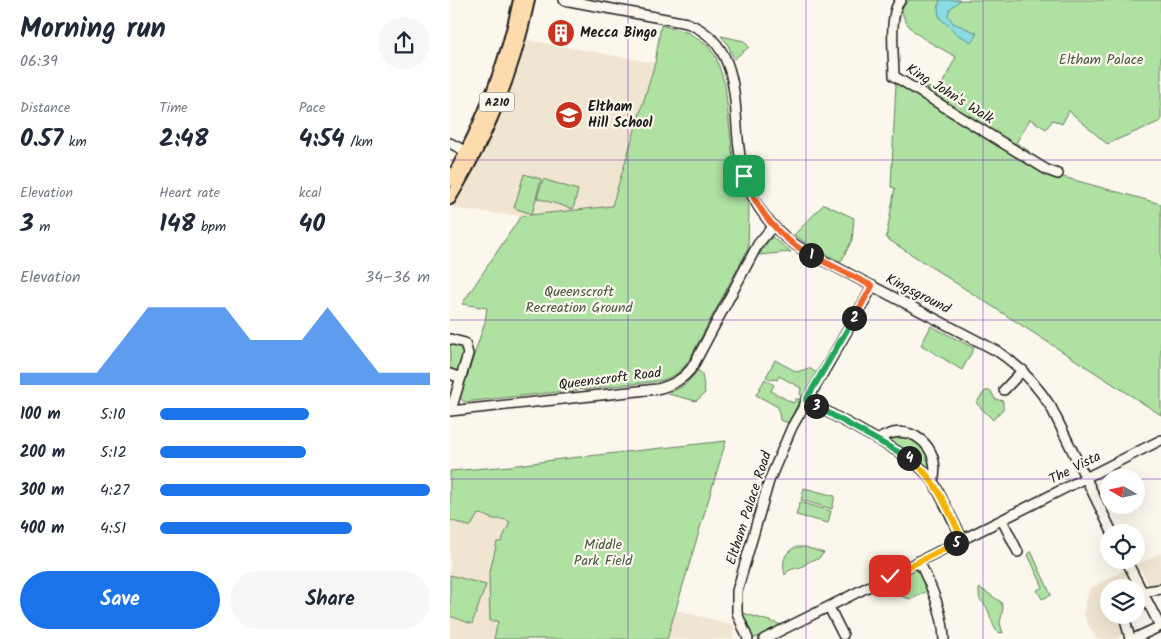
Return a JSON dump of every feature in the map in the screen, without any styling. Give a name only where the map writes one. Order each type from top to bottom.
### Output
[{"type":"main road","name":"A210","points":[[450,181],[493,92],[502,66],[519,0]]},
{"type":"main road","name":"A210","points":[[450,199],[474,154],[509,75],[522,31],[528,0]]},
{"type":"street","name":"Kingsground","points":[[564,0],[687,23],[696,26],[711,38],[724,54],[731,70],[739,148],[744,176],[754,200],[773,226],[804,251],[1012,360],[1042,393],[1051,407],[1108,524]]},
{"type":"street","name":"King John's Walk","points":[[901,0],[898,3],[894,17],[894,76],[1047,170],[1058,174]]},
{"type":"street","points":[[450,143],[465,151]]},
{"type":"street","name":"Queenscroft Road","points":[[450,339],[465,344],[468,354],[450,410],[657,389],[682,378],[693,366],[758,244],[773,226]]},
{"type":"street","name":"Eltham Palace Road","points":[[748,639],[737,613],[737,591],[769,481],[786,440],[806,400],[872,286]]},
{"type":"street","points":[[1004,390],[1022,370]]},
{"type":"street","points":[[450,374],[461,378]]},
{"type":"street","points":[[806,400],[878,440],[918,465],[933,481],[963,540]]},
{"type":"street","points":[[878,440],[884,436],[903,433],[921,439],[933,454],[936,472],[933,481]]},
{"type":"street","name":"The Vista","points":[[764,639],[1161,440]]},
{"type":"street","points":[[1002,520],[1018,552]]},
{"type":"street","points":[[919,561],[936,598],[942,618],[944,639]]},
{"type":"street","points":[[1145,593],[1161,589]]},
{"type":"street","points":[[1126,624],[1131,639],[1160,626],[1145,603]]},
{"type":"street","points":[[829,606],[843,635]]},
{"type":"shaded area","name":"Eltham Hill School","points":[[528,40],[655,63],[612,207],[521,216],[453,209],[470,179],[514,83]]},
{"type":"shaded area","points":[[450,481],[528,487],[498,574],[498,625],[494,639],[450,639]]},
{"type":"shaded area","points":[[1161,553],[1161,587],[1149,586],[1142,571],[1136,569],[1145,569],[1145,561]]},
{"type":"shaded area","points":[[1127,569],[1127,579],[1108,579]]},
{"type":"shaded area","points":[[1100,583],[1100,624],[1124,624],[1125,633],[1117,639],[1096,639],[1083,614],[1090,588]]},
{"type":"shaded area","points":[[676,610],[734,625],[733,639],[667,639]]},
{"type":"green space","name":"Eltham Palace","points":[[909,0],[1161,0],[1161,121],[1107,144],[1069,111],[1062,124],[1053,120],[1046,129],[1030,119],[1016,143],[1029,151],[1027,155],[924,93],[928,87],[938,92],[956,57],[921,37],[907,23],[903,15],[902,6]]},
{"type":"green space","name":"Queenscroft Recreation Ground","points":[[661,25],[689,33],[708,46],[716,57],[725,85],[734,168],[749,206],[748,249],[688,362],[680,371],[671,376],[651,382],[464,402],[460,397],[485,322],[487,308],[462,304],[521,216],[612,206],[655,63]]},
{"type":"green space","points":[[721,36],[744,41],[749,47],[734,59],[727,43]]},
{"type":"green space","points":[[900,82],[1045,172],[1161,204],[1161,415],[886,238],[895,188],[891,187],[896,83]]},
{"type":"green space","points":[[524,174],[541,179],[532,214],[514,208]]},
{"type":"green space","points":[[543,179],[578,190],[573,209],[537,198]]},
{"type":"green space","points":[[824,204],[854,218],[852,240],[841,262],[810,246],[794,235]]},
{"type":"green space","points":[[772,237],[791,252],[759,255]]},
{"type":"green space","points":[[931,326],[974,348],[962,370],[921,345]]},
{"type":"green space","points":[[450,343],[462,345],[465,349],[460,372],[450,371]]},
{"type":"green space","points":[[775,360],[797,372],[809,368],[817,373],[803,396],[800,394],[801,388],[779,376],[777,380],[766,377]]},
{"type":"green space","points":[[698,370],[702,374],[705,393],[696,401],[668,394],[685,385]]},
{"type":"green space","points":[[765,379],[774,385],[771,391],[793,403],[796,399],[800,399],[789,423],[780,420],[778,407],[756,395]]},
{"type":"green space","points":[[985,391],[991,391],[995,399],[1003,401],[1003,409],[993,420],[976,403]]},
{"type":"green space","points":[[901,436],[921,445],[929,459],[932,474],[885,439]]},
{"type":"green space","name":"Middle Park Field","points":[[726,441],[667,639],[494,639],[498,621],[490,621],[489,575],[497,542],[501,542],[510,522],[478,514],[471,526],[450,520],[450,471],[510,466]]},
{"type":"green space","points":[[804,488],[835,496],[832,509],[801,500]]},
{"type":"green space","points":[[800,502],[831,511],[828,523],[796,515]]},
{"type":"green space","points":[[795,547],[805,547],[824,553],[818,559],[791,570],[785,575],[784,559]]},
{"type":"green space","points":[[1031,551],[1051,595],[1042,599],[1037,590],[1043,587],[1028,555]]},
{"type":"green space","points":[[917,567],[929,590],[912,599],[903,597],[894,579]]},
{"type":"green space","points":[[450,575],[486,585],[472,624],[450,616]]},
{"type":"green space","points":[[980,588],[1001,602],[1003,608],[1000,623],[1003,633],[997,632],[987,608],[980,599]]},
{"type":"green space","points":[[743,613],[782,625],[755,638],[752,637],[744,620]]},
{"type":"water","points":[[940,0],[960,0],[950,9],[948,15],[953,23],[977,33],[972,42],[956,34],[942,20],[938,13]]},
{"type":"place","name":"Mecca Bingo","points":[[561,33]]},
{"type":"place","name":"Eltham Hill School","points":[[569,115]]},
{"type":"route","points":[[744,176],[754,200],[763,214],[788,240],[804,251],[872,286],[806,400],[878,440],[918,465],[933,481],[963,540],[890,576]]}]
